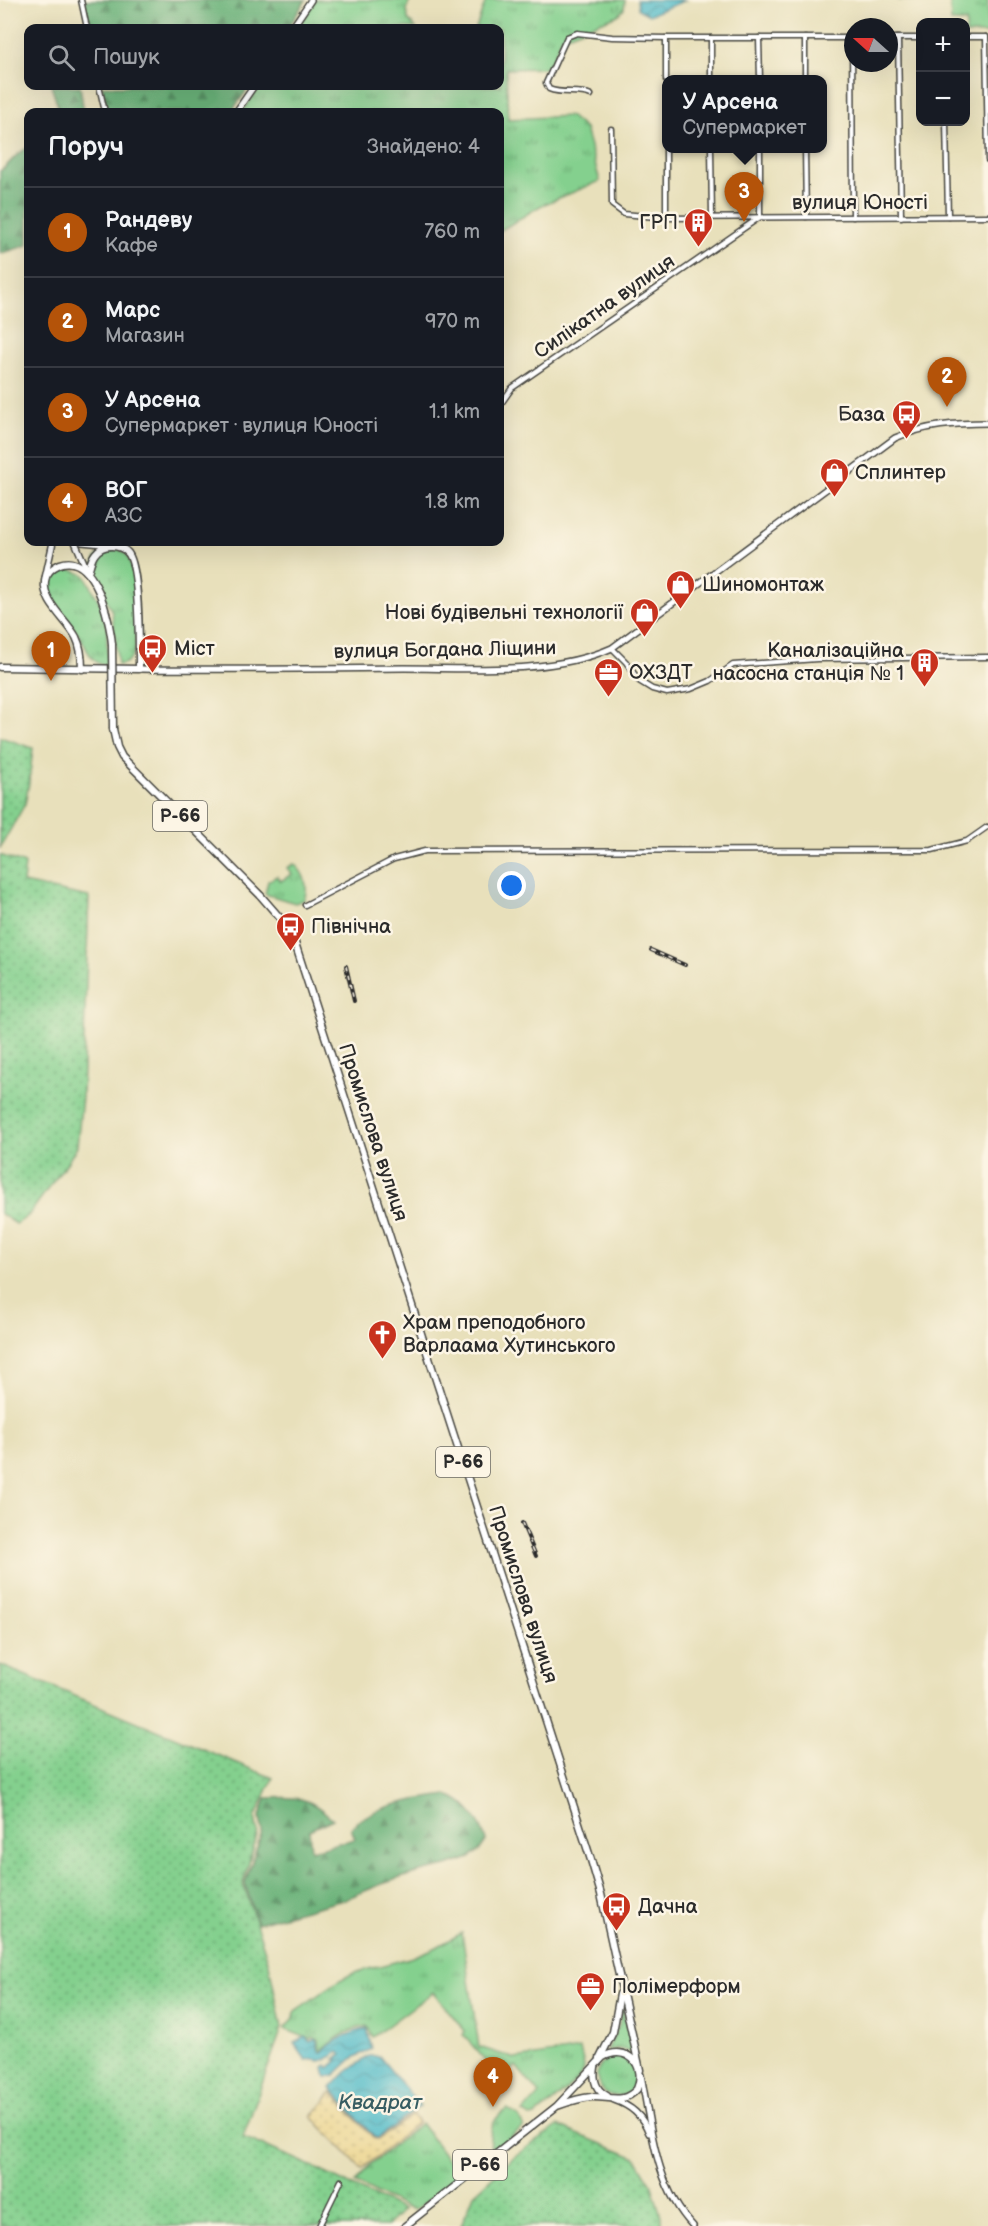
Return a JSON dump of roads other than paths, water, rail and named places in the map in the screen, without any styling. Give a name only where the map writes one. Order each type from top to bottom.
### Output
[{"type":"main road","points":[[295,24],[311,0]]},
{"type":"main road","points":[[239,108],[251,90]]},
{"type":"main road","name":"вулиця Богдана Ліщини","points":[[139,669],[524,666],[575,661],[612,648],[896,438],[935,425],[988,423]]},
{"type":"main road","points":[[52,546],[47,561],[45,581],[50,600],[78,640],[82,669]]},
{"type":"main road","points":[[77,546],[88,572]]},
{"type":"main road","points":[[0,668],[139,669],[133,565],[128,553],[114,546],[102,548],[95,554],[88,572]]},
{"type":"main road","points":[[45,581],[51,570],[65,563],[79,566],[88,572]]},
{"type":"main road","name":"Промислова вулиця","points":[[88,572],[106,610],[110,627],[113,729],[114,738],[122,757],[260,895],[287,926],[294,940],[581,1827],[600,1894],[661,2171],[670,2192],[693,2226]]},
{"type":"main road","name":"Промислова вулиця","points":[[595,2065],[614,2031],[621,1988]]},
{"type":"main road","points":[[613,2099],[598,2090],[594,2080],[595,2065],[611,2053],[618,2053],[635,2061],[640,2070]]},
{"type":"main road","name":"Р-66","points":[[405,2226],[557,2106],[595,2065]]},
{"type":"main road","name":"Р-66","points":[[557,2106],[587,2098],[625,2098],[632,2094],[639,2083],[640,2070]]},
{"type":"main road","name":"Промислова вулиця","points":[[613,2099],[635,2110],[642,2117],[655,2145]]},
{"type":"street","points":[[81,0],[86,24]]},
{"type":"street","points":[[591,95],[582,91],[554,91],[549,89],[546,83],[567,37],[577,33],[612,37],[844,38]]},
{"type":"street","points":[[970,37],[987,37],[988,160]]},
{"type":"street","points":[[666,38],[666,75]]},
{"type":"street","points":[[711,38],[711,75]]},
{"type":"street","points":[[759,38],[760,75]]},
{"type":"street","points":[[805,38],[805,75]]},
{"type":"street","points":[[901,217],[898,38],[916,38]]},
{"type":"street","points":[[852,72],[853,217]]},
{"type":"street","points":[[100,90],[104,108]]},
{"type":"street","points":[[946,126],[948,216]]},
{"type":"street","name":"вулиця Юності","points":[[611,129],[612,205],[624,214],[666,218],[988,216]]},
{"type":"street","points":[[666,153],[666,218]]},
{"type":"street","points":[[711,153],[711,218]]},
{"type":"street","points":[[760,153],[760,217]]},
{"type":"street","points":[[805,153],[806,217]]},
{"type":"street","name":"Силікатна вулиця","points":[[504,399],[512,388],[760,217]]},
{"type":"street","points":[[612,648],[626,662],[639,681],[652,689],[667,693],[691,689],[710,681],[733,665],[817,659],[988,657]]},
{"type":"street","points":[[305,905],[394,859],[425,850],[933,850],[968,841],[987,827]]},
{"type":"street","points":[[319,2226],[341,2181]]},
{"type":"water","points":[[637,0],[686,0],[649,15],[638,9]]},
{"type":"water","points":[[367,2028],[372,2049],[353,2058],[335,2075],[326,2077],[324,2067],[327,2065],[329,2068],[338,2060],[335,2059],[342,2055],[339,2052],[328,2059],[306,2060],[294,2043],[305,2037],[310,2042],[315,2039],[318,2041],[318,2049],[321,2053],[342,2038]]},
{"type":"water","name":"Квадрат","points":[[369,2056],[379,2056],[420,2106],[378,2138],[374,2137],[331,2088],[343,2075]]},
{"type":"railway","points":[[651,950],[685,965]]},
{"type":"railway","points":[[346,966],[354,1001]]},
{"type":"railway","points":[[522,1523],[536,1556]]},
{"type":"place","name":"У Арсена","points":[[744,222]]},
{"type":"place","name":"ГРП","points":[[699,248]]},
{"type":"place","name":"Марс","points":[[947,407]]},
{"type":"place","name":"База","points":[[906,440]]},
{"type":"place","name":"Сплинтер","points":[[834,498]]},
{"type":"place","name":"Шиномонтаж","points":[[681,610]]},
{"type":"place","name":"Нові будівельні технології","points":[[644,638]]},
{"type":"place","name":"Міст","points":[[153,674]]},
{"type":"place","name":"Рандеву","points":[[51,681]]},
{"type":"place","name":"Каналізаційна насосна станція № 1","points":[[925,688]]},
{"type":"place","name":"ОХЗДТ","points":[[608,698]]},
{"type":"place","name":"Північна","points":[[290,952]]},
{"type":"place","name":"Храм преподобного Варлаама Хутинського","points":[[382,1360]]},
{"type":"place","name":"Дачна","points":[[617,1932]]},
{"type":"place","name":"Полімерформ","points":[[591,2012]]},
{"type":"place","name":"ВОГ","points":[[493,2107]]}]
